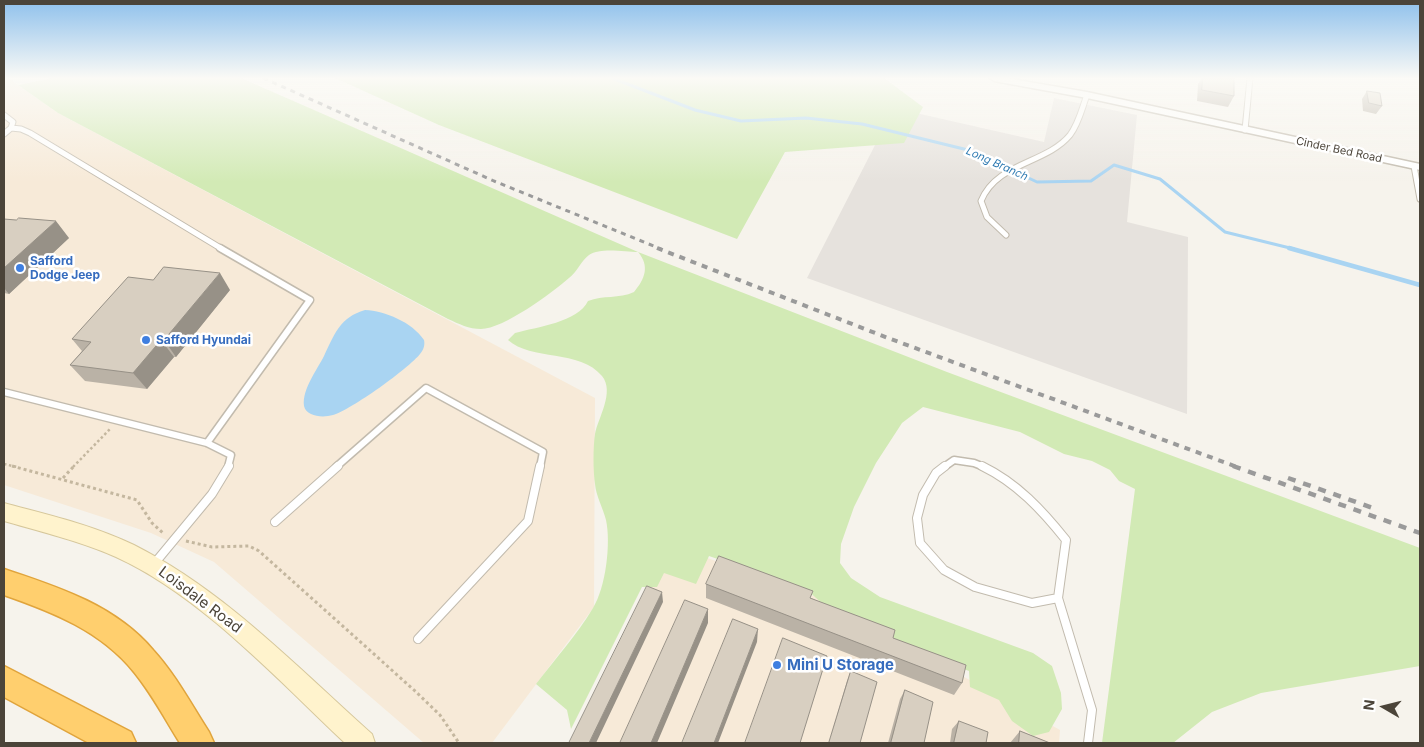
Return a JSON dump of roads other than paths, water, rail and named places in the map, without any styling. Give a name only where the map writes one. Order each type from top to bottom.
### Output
[{"type":"highway","points":[[4,582],[84,613],[122,638],[150,669],[198,743]]},
{"type":"highway","points":[[4,681],[120,743]]},
{"type":"main road","name":"Loisdale Road","points":[[4,512],[89,536],[153,566],[228,618],[363,743]]},
{"type":"street","name":"Cinder Bed Road","points":[[1168,113],[1417,166]]},
{"type":"lane","points":[[1006,235],[992,225],[983,211],[981,202],[988,185],[1008,171],[1046,153],[1069,136],[1081,113]]},
{"type":"lane","points":[[1245,130],[1247,113]]},
{"type":"lane","points":[[4,115],[13,122],[12,128]]},
{"type":"lane","points":[[4,134],[12,128],[21,129],[37,137],[154,209],[197,232],[310,300],[207,443]]},
{"type":"lane","points":[[1417,166],[1420,199]]},
{"type":"lane","points":[[275,522],[426,388],[543,452],[528,521],[418,639]]},
{"type":"lane","points":[[4,392],[207,443],[231,455],[229,468],[215,491],[153,566]]},
{"type":"lane","points":[[1058,598],[1032,603],[975,587],[944,570],[920,542],[917,518],[923,495],[936,473],[954,460],[976,464],[1010,484],[1045,513],[1066,540],[1058,598],[1092,710],[1088,743]]},
{"type":"water","points":[[365,310],[389,315],[413,328],[424,340],[420,354],[392,378],[341,412],[330,416],[311,414],[306,411],[304,400],[311,380],[339,328],[349,317]]},
{"type":"waterway","name":"Long Branch","points":[[707,113],[741,121],[806,118],[862,124],[972,151],[1037,182],[1091,181],[1114,165],[1160,179],[1225,232],[1294,249]]},
{"type":"waterway","name":"Long Branch","points":[[1289,248],[1420,285]]},
{"type":"railway","points":[[341,113],[494,181],[661,249]]},
{"type":"railway","points":[[657,248],[888,338],[1237,467]]},
{"type":"railway","points":[[1233,466],[1420,533]]},
{"type":"railway","points":[[1288,478],[1373,508]]},
{"type":"place","name":"Safford Dodge Jeep","points":[[20,268]]},
{"type":"place","name":"Safford Hyundai","points":[[146,340]]},
{"type":"place","name":"Mini U Storage","points":[[777,665]]}]
